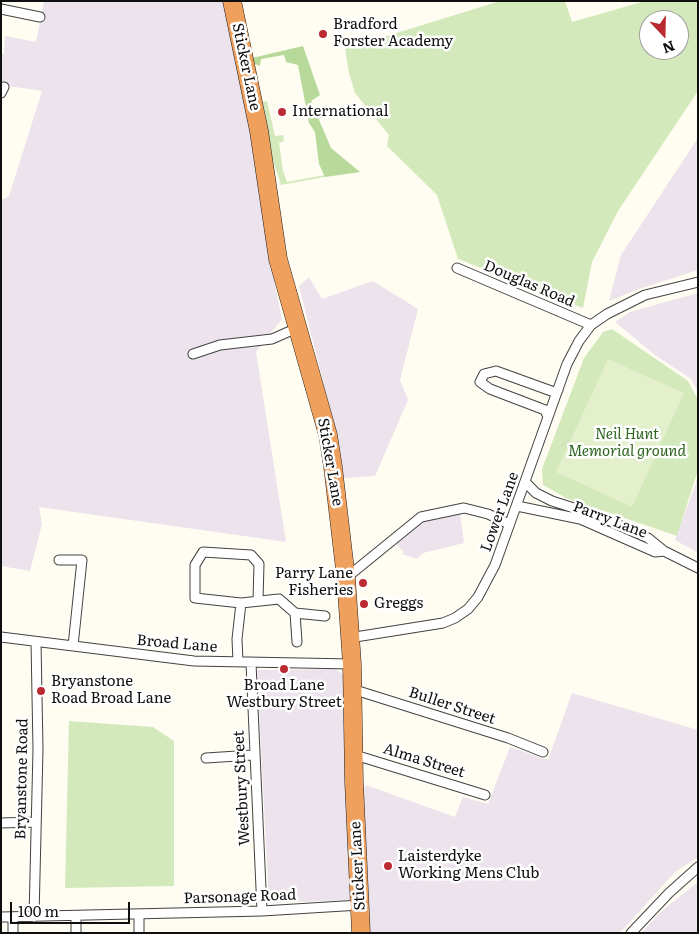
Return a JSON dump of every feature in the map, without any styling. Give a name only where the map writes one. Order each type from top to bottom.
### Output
[{"type":"highway","name":"Sticker Lane","points":[[232,1],[259,131],[278,260],[328,435],[346,578],[348,638],[352,664],[354,782],[362,933]]},
{"type":"street","points":[[1,9],[40,17]]},
{"type":"street","name":"Douglas Road","points":[[457,268],[591,324]]},
{"type":"street","name":"Lower Lane","points":[[348,638],[430,625],[459,616],[473,603],[490,576],[526,483],[567,364],[591,324],[645,295],[698,282]]},
{"type":"street","points":[[193,354],[220,345],[272,339],[297,328]]},
{"type":"street","points":[[548,417],[545,410],[490,389],[480,382],[484,374],[496,371],[554,392],[558,390]]},
{"type":"street","name":"Parry Lane","points":[[526,483],[536,493],[621,525],[648,538],[664,551],[697,569]]},
{"type":"street","name":"Parry Lane","points":[[516,506],[580,519],[655,552],[664,551]]},
{"type":"street","points":[[346,578],[421,517],[464,508],[488,514],[509,524]]},
{"type":"street","points":[[258,600],[259,564],[251,555],[203,552],[195,565],[195,598],[241,603],[278,599],[296,613],[325,616]]},
{"type":"street","points":[[59,560],[82,560],[73,646]]},
{"type":"street","points":[[238,662],[237,639],[241,603]]},
{"type":"street","points":[[296,613],[297,642]]},
{"type":"street","name":"Broad Lane","points":[[1,637],[194,661],[352,664]]},
{"type":"street","name":"Bryanstone Road","points":[[34,917],[38,749],[36,642]]},
{"type":"street","name":"Westbury Street","points":[[251,663],[253,755],[262,911]]},
{"type":"street","name":"Buller Street","points":[[352,689],[508,738],[544,752]]},
{"type":"street","points":[[206,758],[253,755]]},
{"type":"street","name":"Alma Street","points":[[355,755],[485,794]]},
{"type":"street","points":[[1,823],[35,822]]},
{"type":"street","points":[[632,933],[668,893],[698,867]]},
{"type":"street","name":"Parsonage Road","points":[[1,917],[262,911],[360,905]]},
{"type":"street","points":[[139,914],[139,933]]},
{"type":"street","points":[[76,916],[76,933]]},
{"type":"street","points":[[13,918],[13,933]]},
{"type":"shaded area","points":[[44,1],[224,1],[251,139],[270,262],[282,319],[256,352],[286,542],[39,507],[42,524],[30,571],[1,566],[1,200],[9,196],[42,91],[1,85],[1,54],[4,54],[5,36],[36,42]]},
{"type":"shaded area","points":[[698,138],[698,270],[636,290],[609,301],[621,255]]},
{"type":"shaded area","points":[[309,277],[322,299],[373,281],[418,309],[400,380],[408,400],[375,476],[342,478],[334,425],[299,286]]},
{"type":"shaded area","points":[[698,293],[698,392],[691,379],[655,355],[615,322],[630,312]]},
{"type":"shaded area","points":[[698,477],[698,553],[675,540]]},
{"type":"shaded area","points":[[460,513],[464,543],[423,553],[417,559],[402,554],[404,552],[394,542],[411,527],[431,517]]},
{"type":"shaded area","points":[[335,669],[343,674],[350,900],[269,903],[257,670]]},
{"type":"shaded area","points":[[572,693],[698,730],[698,857],[675,872],[620,933],[369,933],[356,808],[366,785],[455,817],[463,797],[488,804],[510,747],[548,760]]},
{"type":"shaded area","points":[[698,882],[698,933],[641,933],[664,909]]},
{"type":"green space","points":[[500,1],[565,1],[572,22],[645,1],[698,1],[698,91],[618,211],[592,262],[583,308],[458,259],[437,195],[387,146],[389,135],[355,93],[345,49]]},
{"type":"green space","points":[[303,46],[320,95],[311,101],[331,148],[360,172],[325,177],[319,164],[315,132],[309,123],[298,65],[286,62],[284,55],[261,59],[260,66],[255,64],[252,58]]},
{"type":"green space","points":[[267,101],[275,136],[283,135],[284,141],[279,143],[283,171],[287,182],[325,175],[325,177],[281,185],[273,160],[263,102]]},
{"type":"green space","name":"Neil Hunt Memorial ground","points":[[612,329],[688,381],[698,400],[698,470],[677,536],[566,498],[543,485],[542,469],[584,358],[603,332]]},
{"type":"green space","points":[[608,359],[684,393],[632,507],[556,472]]},
{"type":"green space","points":[[69,721],[153,727],[174,741],[174,886],[65,888]]},
{"type":"place","name":"Bradford Forster Academy","points":[[323,34]]},
{"type":"place","name":"International","points":[[282,112]]},
{"type":"place","name":"Parry Lane Fisheries","points":[[363,583]]},
{"type":"place","name":"Greggs","points":[[364,604]]},
{"type":"place","name":"Broad Lane Westbury Street","points":[[284,669]]},
{"type":"place","name":"Bryanstone Road Broad Lane","points":[[41,691]]},
{"type":"place","name":"Laisterdyke Working Mens Club","points":[[388,866]]}]
